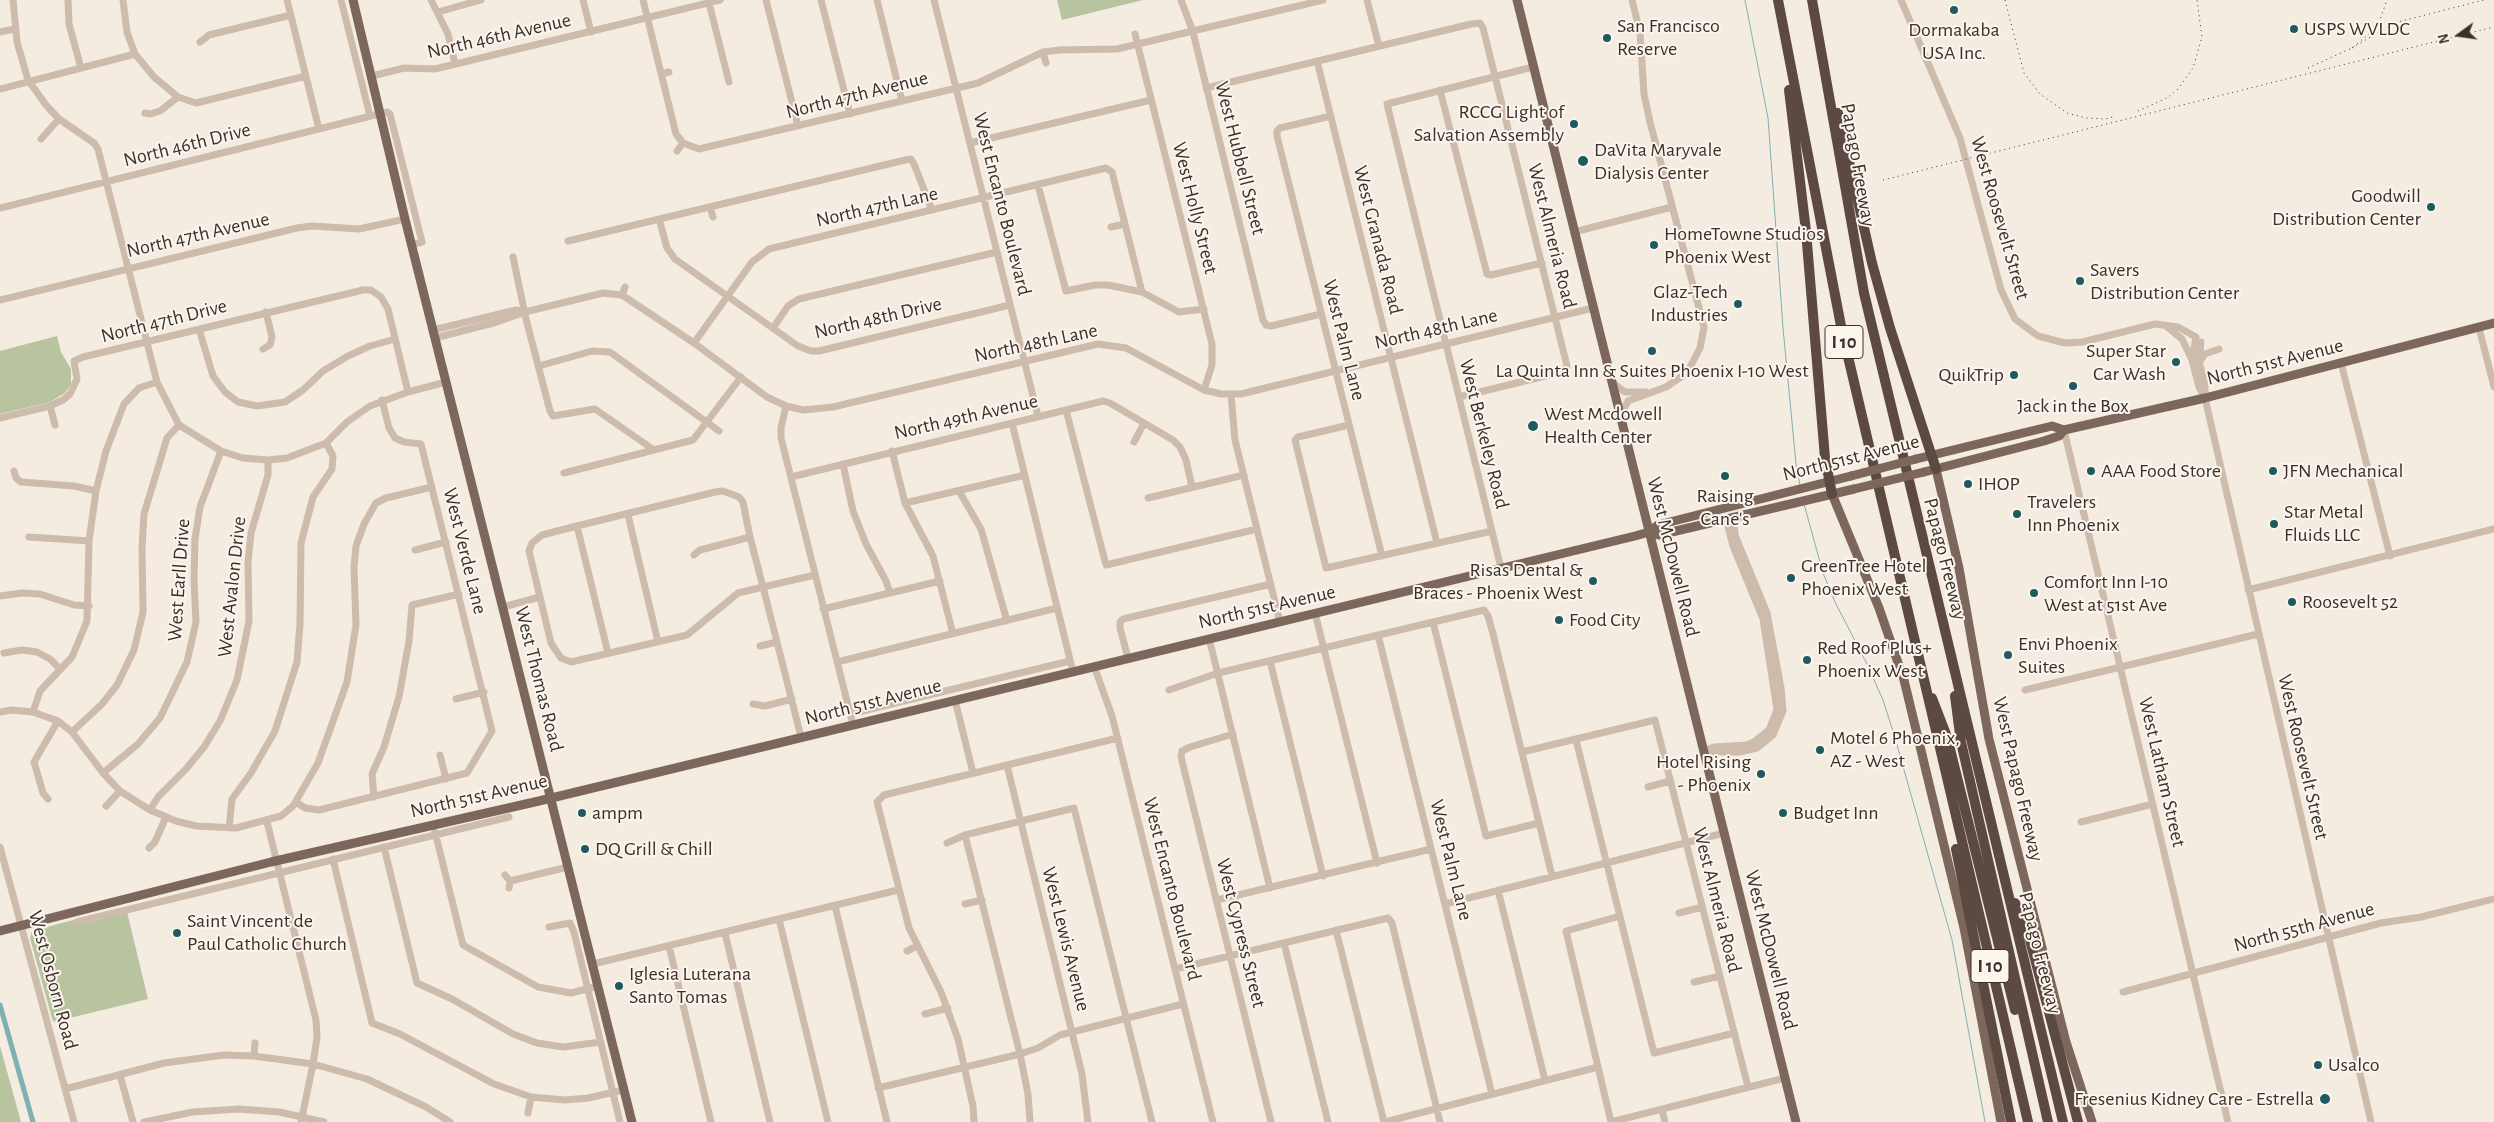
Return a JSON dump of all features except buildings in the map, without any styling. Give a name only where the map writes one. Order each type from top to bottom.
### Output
[{"type":"highway","name":"I 10","points":[[1778,0],[1842,331],[1953,811],[2028,1122]]},
{"type":"highway","name":"Papago Freeway","points":[[1812,0],[1864,293],[2063,1122]]},
{"type":"highway","points":[[1814,13],[1872,263],[1908,387],[1936,469]]},
{"type":"highway","points":[[1781,20],[1803,206],[1829,481],[1832,494]]},
{"type":"highway","points":[[1945,634],[1961,742],[2048,1122]]},
{"type":"highway","points":[[1918,662],[1947,737],[2042,1122]]},
{"type":"highway","points":[[1953,811],[1957,856],[2011,1122]]},
{"type":"highway","points":[[2002,870],[2030,940],[2078,1122]]},
{"type":"main road","name":"West Thomas Road","points":[[353,0],[411,245],[632,1122]]},
{"type":"main road","name":"West McDowell Road","points":[[1517,0],[1796,1122]]},
{"type":"main road","name":"North 51st Avenue","points":[[0,931],[106,910],[277,861],[551,798],[1649,532],[1658,525],[1920,458],[2052,426],[2064,430],[2205,398],[2494,324]]},
{"type":"main road","name":"North 51st Avenue","points":[[1649,532],[1659,535],[1794,504],[2044,441],[2059,436],[2064,430]]},
{"type":"main road","name":"West Papago Freeway","points":[[1936,469],[1959,568],[1989,739],[2063,1033],[2084,1103],[2092,1122]]},
{"type":"main road","points":[[1726,519],[1730,511],[1759,503],[1780,494]]},
{"type":"main road","points":[[1832,494],[1879,608],[1906,687],[1964,928],[2001,1122]]},
{"type":"street","points":[[13,0],[14,29],[28,80],[46,106],[59,119],[94,143],[101,155],[157,382],[162,395],[180,425],[221,451],[243,458],[268,460],[294,456],[326,443],[347,422],[382,400],[446,382]]},
{"type":"street","points":[[68,0],[68,24],[81,68]]},
{"type":"street","points":[[123,0],[127,32],[135,54],[154,77],[178,96],[196,103],[306,76]]},
{"type":"street","points":[[287,0],[319,130]]},
{"type":"street","points":[[341,0],[370,116]]},
{"type":"street","points":[[432,0],[449,37],[455,64]]},
{"type":"street","points":[[438,12],[481,0]]},
{"type":"street","points":[[583,0],[591,32]]},
{"type":"street","points":[[643,0],[676,134],[683,143],[677,150]]},
{"type":"street","name":"North 46th Avenue","points":[[372,76],[404,68],[425,70],[455,64],[720,0]]},
{"type":"street","points":[[766,0],[798,126]]},
{"type":"street","points":[[821,0],[850,114]]},
{"type":"street","points":[[877,0],[902,101]]},
{"type":"street","name":"West Encanto Boulevard","points":[[934,0],[1038,416]]},
{"type":"street","name":"West Hubbell Street","points":[[1182,0],[1193,32],[1266,325],[1271,326],[1321,314]]},
{"type":"street","name":"North 47th Avenue","points":[[683,143],[696,148],[706,149],[984,80],[1043,52],[1110,50],[1137,45],[1323,0]]},
{"type":"street","points":[[1206,88],[1379,46],[1368,0]]},
{"type":"street","points":[[1620,416],[1627,402],[1666,387],[1684,376],[1693,364],[1703,336],[1702,318],[1644,98],[1641,39],[1632,0]]},
{"type":"street","name":"West Roosevelt Street","points":[[1901,0],[1960,138],[2001,290],[2015,319],[2038,336],[2073,344],[2163,324],[2178,327],[2199,340],[2196,361],[2198,386],[2205,398],[2371,1122]]},
{"type":"street","points":[[710,3],[729,82]]},
{"type":"street","points":[[200,42],[209,35],[291,15]]},
{"type":"street","name":"West Almeria Road","points":[[1379,46],[1471,24],[1480,23],[1483,28],[1567,366],[1566,370],[1459,397]]},
{"type":"street","points":[[0,32],[14,29]]},
{"type":"street","name":"West Holly Street","points":[[1135,34],[1204,309],[1214,359],[1204,390]]},
{"type":"street","points":[[1043,52],[1046,63]]},
{"type":"street","points":[[0,88],[135,54]]},
{"type":"street","name":"West Granada Road","points":[[1317,61],[1437,543]]},
{"type":"street","points":[[98,64],[100,72]]},
{"type":"street","points":[[1533,67],[1440,90],[1487,274],[1490,275],[1542,263]]},
{"type":"street","points":[[661,74],[670,72]]},
{"type":"street","name":"West Berkeley Road","points":[[1440,90],[1387,104],[1501,568]]},
{"type":"street","points":[[145,113],[150,114],[160,111],[178,96]]},
{"type":"street","points":[[970,143],[1151,100]]},
{"type":"street","name":"North 46th Drive","points":[[0,208],[381,114]]},
{"type":"street","name":"West Thomas Road","points":[[381,114],[390,114],[422,242],[411,245]]},
{"type":"street","name":"West Palm Lane","points":[[1331,116],[1280,128],[1277,131],[1382,556]]},
{"type":"street","points":[[41,139],[59,119]]},
{"type":"street","points":[[568,241],[911,159],[932,210]]},
{"type":"street","name":"North 47th Lane","points":[[694,342],[752,262],[770,249],[1109,169],[1112,172],[1124,224]]},
{"type":"street","points":[[1038,185],[1066,291],[1095,285],[1108,285],[1142,292],[1179,312],[1204,309]]},
{"type":"street","points":[[710,207],[713,218]]},
{"type":"street","points":[[1574,232],[1672,207]]},
{"type":"street","name":"North 48th Drive","points":[[659,218],[670,254],[726,296],[803,349],[820,351],[1010,305]]},
{"type":"street","name":"North 47th Avenue","points":[[0,300],[304,227],[359,229],[405,219]]},
{"type":"street","points":[[1111,227],[1124,224],[1142,292]]},
{"type":"street","points":[[772,328],[788,306],[799,299],[997,252]]},
{"type":"street","points":[[513,257],[538,366],[553,416],[595,409],[654,450]]},
{"type":"street","points":[[434,334],[516,310],[525,312],[603,293],[622,295],[625,287]]},
{"type":"street","name":"North 47th Drive","points":[[0,418],[50,406],[70,394],[77,379],[74,361],[147,341],[356,290],[370,290],[381,297],[388,309],[395,339]]},
{"type":"street","name":"North 48th Lane","points":[[622,295],[694,342],[767,397],[786,406],[803,410],[833,407],[1084,345],[1118,345],[1204,390],[1232,394],[1252,391],[1593,308]]},
{"type":"street","points":[[263,349],[270,345],[272,337],[266,312]]},
{"type":"street","points":[[2163,324],[2182,339],[2196,361],[2205,354],[2219,349]]},
{"type":"street","points":[[2479,328],[2494,387]]},
{"type":"street","points":[[199,329],[213,376],[225,392],[238,402],[258,406],[285,402],[303,390],[323,371],[348,356],[370,346],[395,339],[408,392]]},
{"type":"street","points":[[538,366],[592,351],[610,352],[719,431]]},
{"type":"street","points":[[2341,363],[2390,556]]},
{"type":"street","points":[[564,473],[692,440],[708,422],[741,377]]},
{"type":"street","points":[[1611,379],[1617,388],[1624,392],[1649,392]]},
{"type":"street","points":[[33,712],[42,686],[72,657],[87,621],[89,606],[89,541],[96,491],[106,451],[124,404],[139,388],[157,382]]},
{"type":"street","points":[[1232,394],[1235,440],[1280,622]]},
{"type":"street","name":"West Verde Lane","points":[[382,400],[389,428],[395,438],[404,442],[421,444],[484,692],[492,732],[481,746],[467,772],[446,779]]},
{"type":"street","name":"North 49th Avenue","points":[[791,477],[1103,401],[1176,441],[1186,460],[1192,487]]},
{"type":"street","points":[[50,406],[55,425]]},
{"type":"street","points":[[786,406],[781,428],[781,438],[853,725]]},
{"type":"street","points":[[1066,410],[1106,565],[1257,529]]},
{"type":"street","points":[[1012,423],[1073,672]]},
{"type":"street","points":[[1134,442],[1144,423]]},
{"type":"street","points":[[72,732],[102,704],[117,685],[134,650],[143,612],[142,547],[144,514],[167,438],[180,425]]},
{"type":"street","points":[[1349,425],[1298,437],[1295,440],[1326,568],[1492,531]]},
{"type":"street","name":"West Latham Street","points":[[2064,430],[2228,1122]]},
{"type":"street","points":[[229,828],[232,799],[251,773],[275,731],[297,662],[300,624],[301,543],[313,497],[332,469],[333,456],[326,443]]},
{"type":"street","name":"West Earll Drive","points":[[103,773],[138,744],[160,718],[187,662],[196,622],[194,581],[195,539],[200,507],[221,451]]},
{"type":"street","points":[[892,451],[905,503],[933,556],[953,634]]},
{"type":"street","name":"West Avalon Drive","points":[[150,810],[158,797],[186,769],[204,746],[223,713],[237,680],[249,621],[248,563],[251,532],[267,479],[268,460]]},
{"type":"street","points":[[843,464],[853,511],[866,544],[886,581],[890,593]]},
{"type":"street","points":[[14,471],[16,478],[20,482],[74,486],[96,491]]},
{"type":"street","points":[[905,503],[1024,475]]},
{"type":"street","points":[[1148,498],[1244,475]]},
{"type":"street","points":[[0,712],[11,710],[33,712],[58,720],[72,732],[103,773],[120,791],[150,810],[166,817],[196,826],[229,828],[267,822],[285,814],[296,802],[318,763],[348,682],[356,625],[354,567],[356,546],[364,524],[376,503],[386,498],[432,487]]},
{"type":"street","points":[[959,491],[981,529],[1007,621]]},
{"type":"street","points":[[801,737],[778,642],[763,587],[750,537],[743,502],[734,494],[715,492],[542,535],[532,544],[529,550],[551,643],[561,658],[571,662],[688,635],[733,596],[763,587],[815,575]]},
{"type":"street","points":[[628,515],[658,642]]},
{"type":"street","points":[[1703,752],[1714,747],[1747,745],[1767,737],[1780,722],[1784,704],[1767,613],[1735,535],[1735,521],[1741,516]]},
{"type":"street","points":[[1726,519],[1734,550],[1760,612],[1766,636],[1778,710],[1767,737]]},
{"type":"street","points":[[577,526],[608,653]]},
{"type":"street","points":[[2248,590],[2494,529]]},
{"type":"street","points":[[29,537],[89,541]]},
{"type":"street","points":[[694,555],[700,550],[750,537]]},
{"type":"street","points":[[415,550],[446,542]]},
{"type":"street","points":[[823,609],[940,582]]},
{"type":"street","points":[[1128,658],[1120,622],[1271,584]]},
{"type":"street","points":[[0,596],[22,593],[40,594],[74,605],[89,606]]},
{"type":"street","points":[[374,797],[372,774],[384,747],[399,697],[412,605],[459,594]]},
{"type":"street","points":[[503,607],[540,597]]},
{"type":"street","points":[[837,662],[1057,608]]},
{"type":"street","points":[[1169,690],[1218,673],[1484,610],[1488,616],[1552,876]]},
{"type":"street","points":[[1315,614],[1377,863]]},
{"type":"street","points":[[1433,622],[1486,836],[1539,823]]},
{"type":"street","points":[[2025,690],[2258,634]]},
{"type":"street","name":"West Palm Lane","points":[[1378,635],[1492,1094]]},
{"type":"street","points":[[1209,638],[1270,888]]},
{"type":"street","points":[[760,646],[778,642]]},
{"type":"street","points":[[4,654],[22,650],[37,652],[50,659],[60,669]]},
{"type":"street","name":"North 51st Avenue","points":[[850,714],[1070,660]]},
{"type":"street","points":[[1270,661],[1323,876]]},
{"type":"street","name":"West Encanto Boulevard","points":[[1094,666],[1118,738],[1213,1122]]},
{"type":"street","points":[[456,699],[484,692]]},
{"type":"street","points":[[754,704],[765,706],[792,699]]},
{"type":"street","points":[[955,700],[973,773]]},
{"type":"street","points":[[48,799],[43,793],[34,762],[58,720]]},
{"type":"street","name":"West Almeria Road","points":[[1576,740],[1655,720],[1748,1087]]},
{"type":"street","name":"West Cypress Street","points":[[1233,734],[1205,741],[1182,751],[1181,757],[1271,1122]]},
{"type":"street","points":[[974,1122],[973,1106],[948,1008],[909,928],[878,806],[879,798],[1118,738]]},
{"type":"street","points":[[1522,752],[1576,740],[1654,1053],[1734,1033]]},
{"type":"street","points":[[296,802],[309,809],[319,810],[446,779],[440,755]]},
{"type":"street","name":"West Lewis Avenue","points":[[1007,765],[1082,1074],[1088,1122]]},
{"type":"street","points":[[1648,787],[1670,781]]},
{"type":"street","points":[[106,806],[120,791]]},
{"type":"street","points":[[2081,822],[2153,804]]},
{"type":"street","points":[[947,843],[965,835],[1074,808],[1128,1018],[1152,1122]]},
{"type":"street","points":[[149,848],[155,842],[166,817]]},
{"type":"street","name":"North 51st Avenue","points":[[77,922],[106,910],[280,872],[509,817]]},
{"type":"street","points":[[267,822],[316,1020],[317,1037],[302,1119]]},
{"type":"street","points":[[433,824],[463,945],[538,988],[571,993],[598,986]]},
{"type":"street","points":[[1445,904],[1724,833]]},
{"type":"street","points":[[965,835],[1020,1054],[1028,1094],[1030,1122]]},
{"type":"street","name":"West Osborn Road","points":[[0,847],[74,1122]]},
{"type":"street","points":[[384,847],[417,983],[452,999],[513,1034],[537,1043],[563,1047],[601,1042]]},
{"type":"street","points":[[1217,900],[1431,849]]},
{"type":"street","points":[[333,859],[372,1024],[400,1034],[494,1084],[531,1096],[565,1100],[588,1098],[624,1090]]},
{"type":"street","points":[[508,881],[568,867]]},
{"type":"street","points":[[593,964],[898,890]]},
{"type":"street","points":[[1498,890],[1545,1080]]},
{"type":"street","name":"North 55th Avenue","points":[[2123,992],[2328,936],[2381,923],[2451,911],[2494,899]]},
{"type":"street","points":[[965,904],[982,900]]},
{"type":"street","points":[[835,906],[887,1122]]},
{"type":"street","points":[[1679,913],[1702,907]]},
{"type":"street","points":[[1620,916],[1566,931],[1611,1122],[1785,1078]]},
{"type":"street","points":[[1175,969],[1388,918],[1392,924],[1440,1122]]},
{"type":"street","points":[[779,919],[828,1122]]},
{"type":"street","points":[[549,927],[570,923],[620,1122]]},
{"type":"street","points":[[1336,930],[1384,1122],[1598,1067]]},
{"type":"street","points":[[725,933],[770,1122]]},
{"type":"street","points":[[1284,943],[1328,1122]]},
{"type":"street","points":[[669,946],[711,1122]]},
{"type":"street","points":[[907,951],[917,946]]},
{"type":"street","points":[[1694,982],[1720,976]]},
{"type":"street","points":[[878,1088],[1020,1054],[1038,1048],[1060,1035],[1183,1004]]},
{"type":"street","points":[[925,1014],[948,1008]]},
{"type":"street","points":[[254,1056],[255,1044]]},
{"type":"street","points":[[65,1089],[164,1063],[224,1055],[254,1056],[313,1064],[367,1079],[412,1100],[450,1122]]},
{"type":"street","points":[[120,1075],[133,1122]]},
{"type":"street","points":[[528,1113],[531,1096]]},
{"type":"street","points":[[144,1122],[193,1112],[239,1109],[324,1122]]},
{"type":"street","points":[[1662,1110],[1665,1122]]},
{"type":"green space","points":[[1057,0],[1143,0],[1062,20]]},
{"type":"green space","points":[[57,336],[61,352],[71,369],[71,384],[65,393],[50,402],[0,414],[0,351]]},
{"type":"green space","points":[[127,912],[148,999],[53,1022],[30,938],[32,931],[73,920],[78,924]]},
{"type":"green space","points":[[0,1046],[21,1122],[0,1122]]},
{"type":"waterway","points":[[1745,0],[1768,118],[1783,328],[1796,464],[1800,485]]},
{"type":"waterway","points":[[1804,504],[1823,573],[1835,602],[1883,700],[1893,731],[1952,940],[1985,1122]]},
{"type":"waterway","points":[[0,1005],[33,1122]]},
{"type":"railway","points":[[2005,0],[2024,73],[2040,94],[2067,113],[2086,118],[2106,119],[2116,116]]},
{"type":"railway","points":[[2138,111],[2167,98],[2178,89],[2193,68],[2202,37],[2197,0]]},
{"type":"railway","points":[[2308,68],[2352,48],[2370,33],[2381,17],[2387,0]]},
{"type":"railway","points":[[2352,48],[2394,23],[2484,0]]},
{"type":"railway","points":[[1883,180],[2494,27]]},
{"type":"place","name":"Dormakaba USA Inc.","points":[[1954,10]]},
{"type":"place","name":"USPS WVLDC","points":[[2294,29]]},
{"type":"place","name":"San Francisco Reserve","points":[[1607,38]]},
{"type":"place","name":"RCCG Light of Salvation Assembly","points":[[1574,124]]},
{"type":"place","name":"DaVita Maryvale Dialysis Center","points":[[1583,161]]},
{"type":"place","name":"Goodwill Distribution Center","points":[[2431,207]]},
{"type":"place","name":"HomeTowne Studios Phoenix West","points":[[1654,245]]},
{"type":"place","name":"Savers Distribution Center","points":[[2080,281]]},
{"type":"place","name":"Glaz-Tech Industries","points":[[1738,304]]},
{"type":"place","name":"La Quinta Inn & Suites Phoenix I-10 West","points":[[1652,351]]},
{"type":"place","name":"Super Star Car Wash","points":[[2176,362]]},
{"type":"place","name":"QuikTrip","points":[[2014,375]]},
{"type":"place","name":"Jack in the Box","points":[[2073,386]]},
{"type":"place","name":"West Mcdowell Health Center","points":[[1533,426]]},
{"type":"place","name":"AAA Food Store","points":[[2091,471]]},
{"type":"place","name":"JFN Mechanical","points":[[2273,471]]},
{"type":"place","name":"Raising Cane's","points":[[1725,476]]},
{"type":"place","name":"IHOP","points":[[1968,484]]},
{"type":"place","name":"Travelers Inn Phoenix","points":[[2017,514]]},
{"type":"place","name":"Star Metal Fluids LLC","points":[[2274,524]]},
{"type":"place","name":"GreenTree Hotel Phoenix West","points":[[1791,578]]},
{"type":"place","name":"Risas Dental & Braces - Phoenix West","points":[[1593,581]]},
{"type":"place","name":"Comfort Inn I-10 West at 51st Ave","points":[[2034,593]]},
{"type":"place","name":"Roosevelt 52","points":[[2292,602]]},
{"type":"place","name":"Food City","points":[[1559,620]]},
{"type":"place","name":"Envi Phoenix Suites","points":[[2008,655]]},
{"type":"place","name":"Red Roof Plus+ Phoenix West","points":[[1807,660]]},
{"type":"place","name":"Motel 6 Phoenix, AZ - West","points":[[1820,750]]},
{"type":"place","name":"Hotel Rising - Phoenix","points":[[1761,774]]},
{"type":"place","name":"ampm","points":[[582,813]]},
{"type":"place","name":"Budget Inn","points":[[1783,813]]},
{"type":"place","name":"DQ Grill & Chill","points":[[585,849]]},
{"type":"place","name":"Saint Vincent de Paul Catholic Church","points":[[177,933]]},
{"type":"place","name":"Iglesia Luterana Santo Tomas","points":[[619,986]]},
{"type":"place","name":"Usalco","points":[[2318,1065]]},
{"type":"place","name":"Fresenius Kidney Care - Estrella","points":[[2325,1099]]}]
